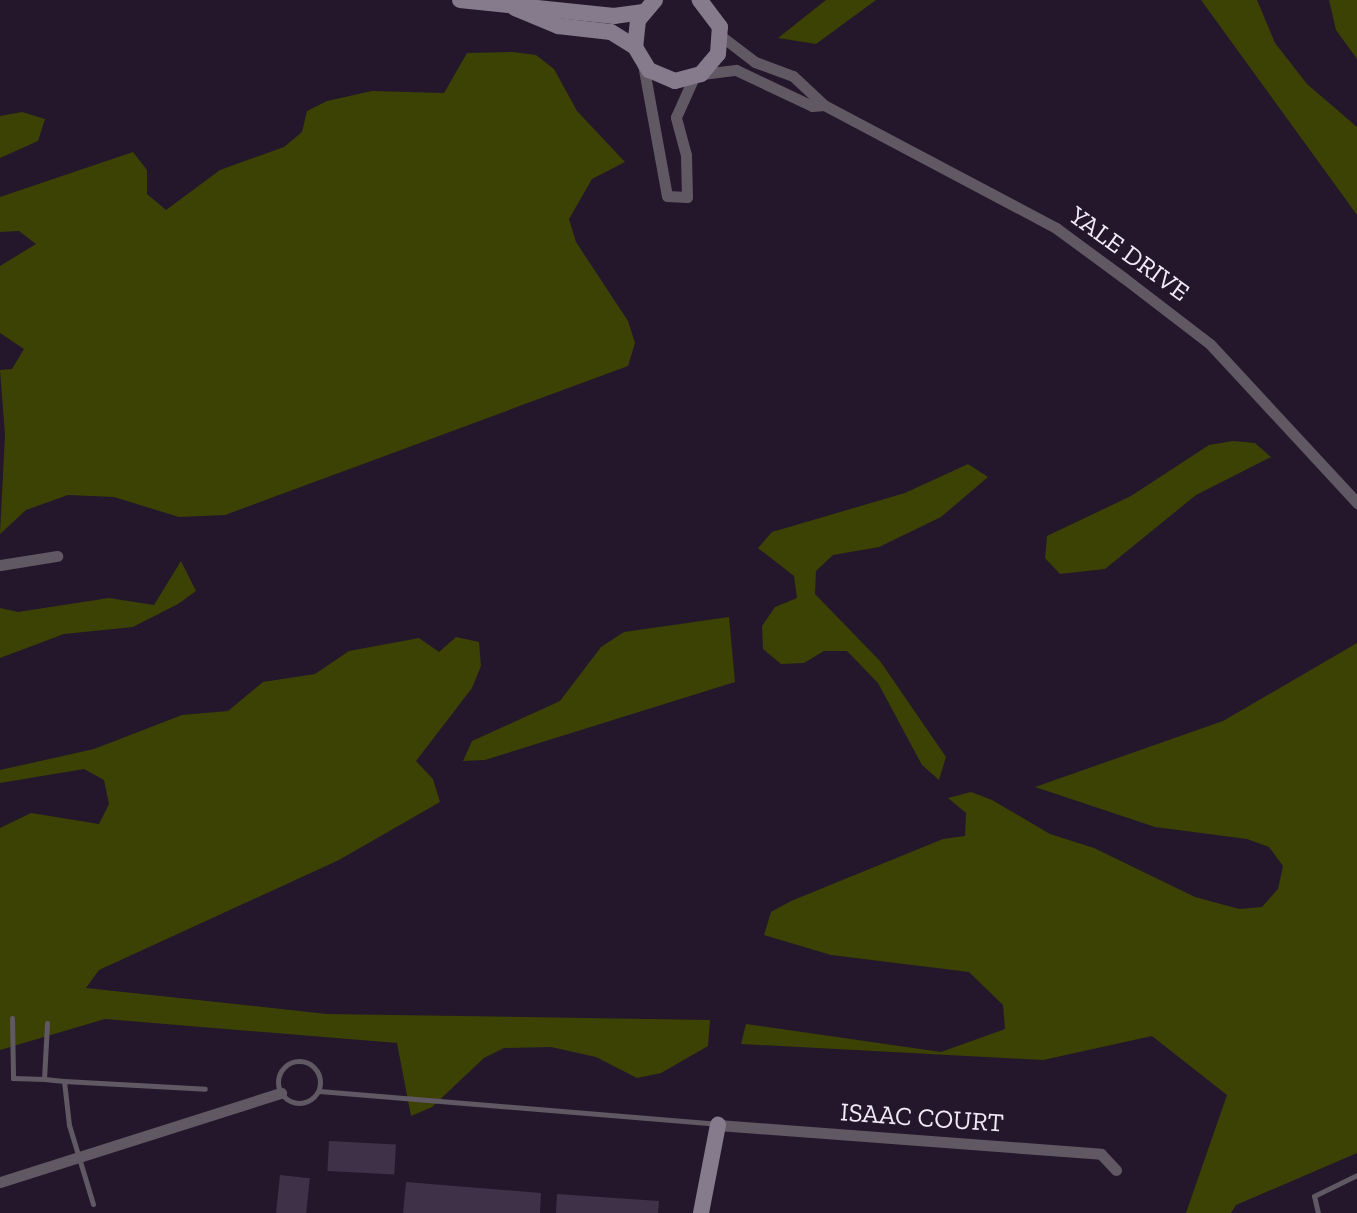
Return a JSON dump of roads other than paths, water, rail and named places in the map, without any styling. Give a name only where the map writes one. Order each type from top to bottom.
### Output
[{"type":"street","points":[[460,0],[515,8],[642,12]]},
{"type":"street","points":[[635,47],[642,12],[655,0]]},
{"type":"street","points":[[515,8],[558,26],[611,32],[635,47],[643,63],[667,196],[687,197],[686,155],[676,117],[697,76],[714,62],[721,36],[703,2]]},
{"type":"street","name":"YALE DRIVE","points":[[721,36],[755,62],[793,76],[824,105],[1056,228],[1210,344],[1357,503]]},
{"type":"street","points":[[643,63],[665,80],[697,76]]},
{"type":"street","name":"YALE DRIVE","points":[[697,76],[736,70],[812,106],[824,105]]},
{"type":"street","points":[[0,565],[57,556]]},
{"type":"street","points":[[0,1182],[281,1093]]},
{"type":"street","points":[[701,1213],[718,1125]]},
{"type":"street","name":"ISAAC COURT","points":[[718,1125],[1101,1154],[1116,1170]]},
{"type":"lane","points":[[12,1018],[8,1072],[13,1078],[205,1089]]},
{"type":"lane","points":[[44,1079],[47,1023]]},
{"type":"lane","points":[[319,1091],[316,1069],[297,1061],[280,1073],[281,1093],[298,1104],[319,1091],[718,1125]]},
{"type":"lane","points":[[64,1081],[69,1125],[83,1158],[93,1204]]},
{"type":"lane","points":[[1318,1213],[1314,1196],[1357,1175]]}]
